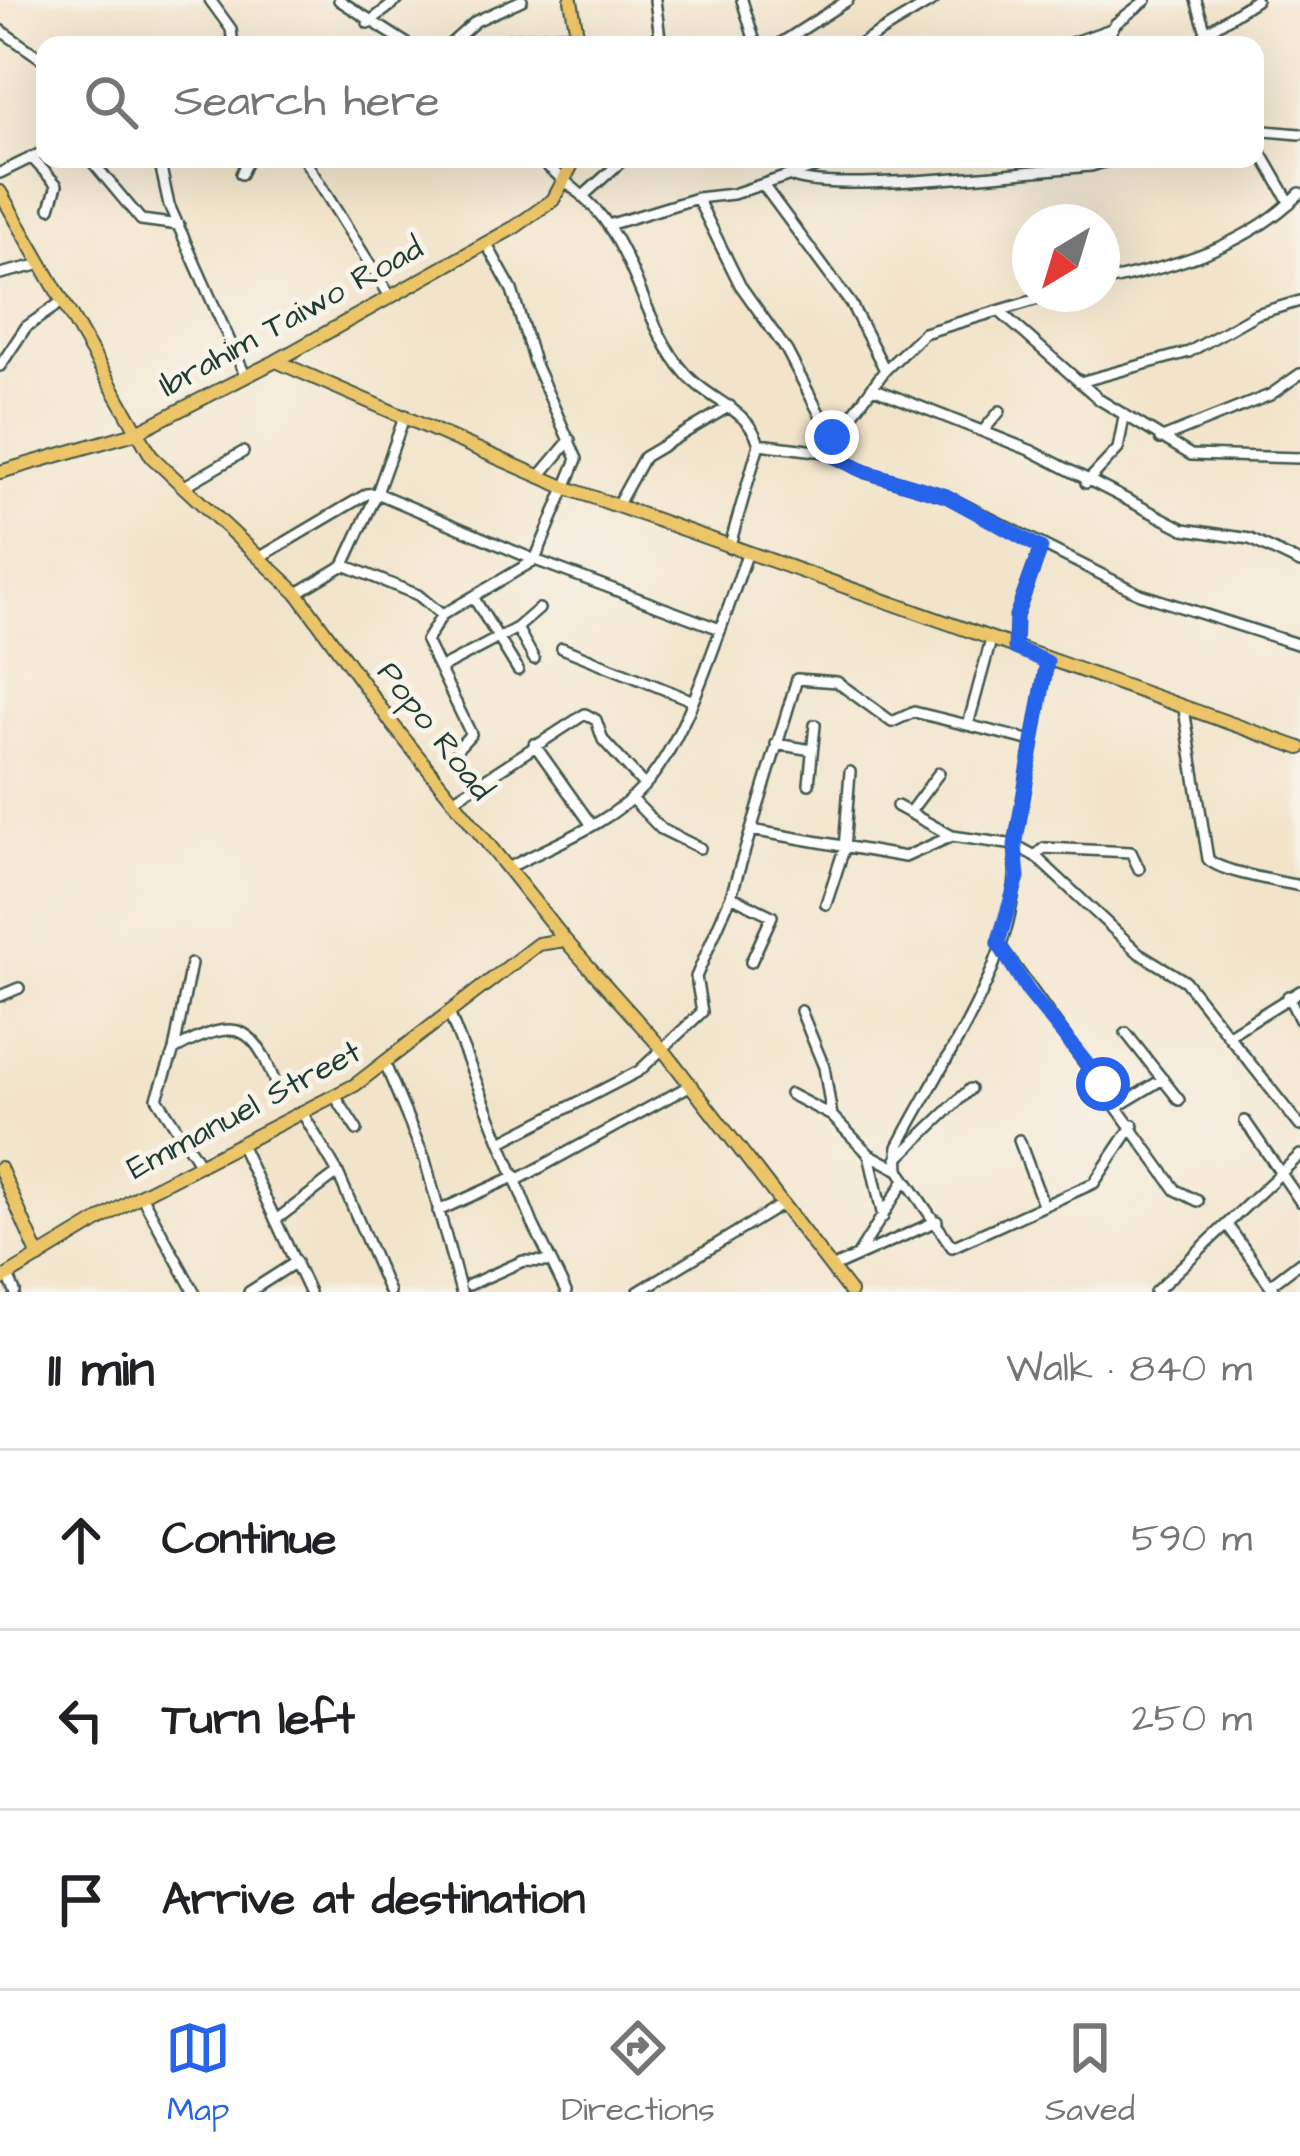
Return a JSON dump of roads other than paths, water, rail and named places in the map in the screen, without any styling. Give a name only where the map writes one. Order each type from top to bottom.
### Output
[{"type":"main road","points":[[572,0],[578,36]]},
{"type":"main road","points":[[566,184],[572,168]]},
{"type":"main road","name":"Ibrahim Taiwo Road","points":[[0,472],[135,433],[276,361],[388,293],[486,243],[541,209],[566,184]]},
{"type":"main road","name":"Popo Road","points":[[0,192],[135,433],[183,487],[297,593],[453,800],[565,940],[665,1052],[847,1288]]},
{"type":"main road","points":[[276,361],[564,487],[1300,748]]},
{"type":"main road","points":[[538,944],[547,928],[545,914]]},
{"type":"main road","name":"Emmanuel Street","points":[[4,1278],[141,1195],[334,1096],[386,1064],[538,944],[565,940]]},
{"type":"main road","points":[[0,1168],[4,1188],[39,1258]]},
{"type":"street","points":[[210,0],[232,36]]},
{"type":"street","points":[[339,0],[385,36]]},
{"type":"street","points":[[368,22],[398,0]]},
{"type":"street","points":[[459,36],[476,21],[522,0]]},
{"type":"street","points":[[656,0],[660,36]]},
{"type":"street","points":[[742,0],[753,36]]},
{"type":"street","points":[[796,36],[848,0]]},
{"type":"street","points":[[874,36],[934,0]]},
{"type":"street","points":[[1091,36],[1111,29],[1146,0]]},
{"type":"street","points":[[1196,0],[1206,36]]},
{"type":"street","points":[[1205,33],[1256,0]]},
{"type":"street","points":[[1108,36],[1111,29]]},
{"type":"street","points":[[0,30],[36,55]]},
{"type":"street","points":[[1264,131],[1300,134]]},
{"type":"street","points":[[0,173],[36,155]]},
{"type":"street","points":[[31,157],[36,162]]},
{"type":"street","points":[[1264,158],[1290,203]]},
{"type":"street","points":[[42,168],[58,185],[50,208]]},
{"type":"street","points":[[98,168],[141,220],[179,225]]},
{"type":"street","points":[[162,168],[179,225],[245,376]]},
{"type":"street","points":[[241,174],[244,168]]},
{"type":"street","points":[[310,168],[388,293]]},
{"type":"street","points":[[549,168],[608,225],[673,357],[688,377],[730,406],[759,444],[825,452],[866,472],[946,496],[1041,548],[1141,594],[1300,645]]},
{"type":"street","points":[[583,196],[614,168]]},
{"type":"street","points":[[608,225],[812,168]]},
{"type":"street","points":[[791,176],[809,185],[851,184],[1064,168]]},
{"type":"street","points":[[763,184],[851,304],[885,370]]},
{"type":"street","points":[[1120,278],[1174,266],[1267,224],[1300,193]]},
{"type":"street","points":[[697,198],[740,285],[787,351],[832,437]]},
{"type":"street","points":[[458,748],[470,741],[471,734],[443,668],[425,641],[442,615],[475,600],[536,560],[577,459],[534,362],[512,290],[486,243]]},
{"type":"street","points":[[0,274],[38,265]]},
{"type":"street","points":[[1080,382],[1189,352],[1256,314],[1300,301]]},
{"type":"street","points":[[0,366],[26,327],[60,303]]},
{"type":"street","points":[[825,452],[885,370],[938,326],[1012,307]]},
{"type":"street","points":[[999,311],[1124,417],[1160,439],[1201,457],[1300,458]]},
{"type":"street","points":[[1160,439],[1275,393],[1300,374]]},
{"type":"street","points":[[874,388],[983,431],[1184,529],[1250,539],[1300,562]]},
{"type":"street","points":[[617,506],[644,457],[730,406]]},
{"type":"street","points":[[983,431],[1000,412]]},
{"type":"street","points":[[297,593],[344,565],[405,415]]},
{"type":"street","points":[[1086,483],[1118,449],[1124,417]]},
{"type":"street","points":[[538,476],[570,440]]},
{"type":"street","points":[[729,548],[759,444]]},
{"type":"street","points":[[183,487],[243,452]]},
{"type":"street","points":[[262,556],[377,493]]},
{"type":"street","points":[[377,493],[536,560],[720,629]]},
{"type":"street","points":[[1015,648],[1016,616],[1041,548]]},
{"type":"street","points":[[510,867],[591,824],[645,786],[691,700],[747,555]]},
{"type":"street","points":[[344,565],[418,595],[442,615]]},
{"type":"street","points":[[475,600],[518,670]]},
{"type":"street","points":[[443,668],[517,628],[539,609]]},
{"type":"street","points":[[517,628],[534,658]]},
{"type":"street","points":[[968,724],[991,640]]},
{"type":"street","points":[[562,648],[691,700]]},
{"type":"street","points":[[857,1256],[883,1217],[918,1108],[979,999],[998,943],[1018,877],[1015,845],[1047,662]]},
{"type":"street","points":[[502,1142],[665,1052],[702,1012],[696,977],[731,896],[791,684],[804,677],[837,682],[892,722],[914,712],[1032,742]]},
{"type":"street","points":[[1184,710],[1208,859],[1223,871],[1247,871],[1300,886]]},
{"type":"street","points":[[453,800],[585,713],[596,719],[603,740],[645,786]]},
{"type":"street","points":[[809,784],[814,725]]},
{"type":"street","points":[[534,744],[591,824]]},
{"type":"street","points":[[776,744],[812,750]]},
{"type":"street","points":[[826,904],[844,849],[850,772]]},
{"type":"street","points":[[909,813],[939,773]]},
{"type":"street","points":[[631,798],[661,829],[700,848]]},
{"type":"street","points":[[897,806],[952,836],[1015,845],[1035,856],[1139,953],[1185,981],[1232,1033],[1300,1126]]},
{"type":"street","points":[[751,830],[905,856],[952,836]]},
{"type":"street","points":[[1035,856],[1044,848],[1131,852],[1139,868]]},
{"type":"street","points":[[731,896],[772,916],[751,962]]},
{"type":"street","points":[[998,943],[1028,991],[1120,1105],[1176,1190],[1198,1201]]},
{"type":"street","points":[[190,964],[174,1050],[158,1098],[201,1166]]},
{"type":"street","points":[[0,996],[19,988]]},
{"type":"street","points":[[1232,1033],[1300,991]]},
{"type":"street","points":[[1288,996],[1300,1020]]},
{"type":"street","points":[[801,1010],[824,1067],[832,1116]]},
{"type":"street","points":[[449,1013],[566,1292]]},
{"type":"street","points":[[174,1050],[219,1029],[245,1032],[260,1046],[278,1092]]},
{"type":"street","points":[[1126,1033],[1179,1100]]},
{"type":"street","points":[[386,1064],[425,1160],[466,1288],[523,1261],[550,1262]]},
{"type":"street","points":[[1120,1105],[1163,1079]]},
{"type":"street","points":[[438,1211],[516,1178],[691,1085]]},
{"type":"street","points":[[900,1170],[970,1089]]},
{"type":"street","points":[[790,1094],[832,1116],[869,1154],[900,1170],[955,1247],[1094,1183],[1133,1125]]},
{"type":"street","points":[[334,1096],[357,1130]]},
{"type":"street","points":[[303,1114],[338,1174],[389,1292]]},
{"type":"street","points":[[1245,1121],[1300,1201]]},
{"type":"street","points":[[1019,1140],[1043,1204]]},
{"type":"street","points":[[241,1147],[309,1292]]},
{"type":"street","points":[[869,1154],[883,1217]]},
{"type":"street","points":[[1155,1292],[1300,1155]]},
{"type":"street","points":[[277,1219],[338,1174]]},
{"type":"street","points":[[141,1195],[194,1292]]},
{"type":"street","points":[[638,1292],[783,1204]]},
{"type":"street","points":[[831,1268],[937,1221]]},
{"type":"street","points":[[1228,1226],[1273,1289],[1300,1262]]},
{"type":"street","points":[[249,1292],[296,1262]]},
{"type":"street","points":[[4,1278],[15,1292]]},
{"type":"street","points":[[829,1292],[847,1288]]}]
